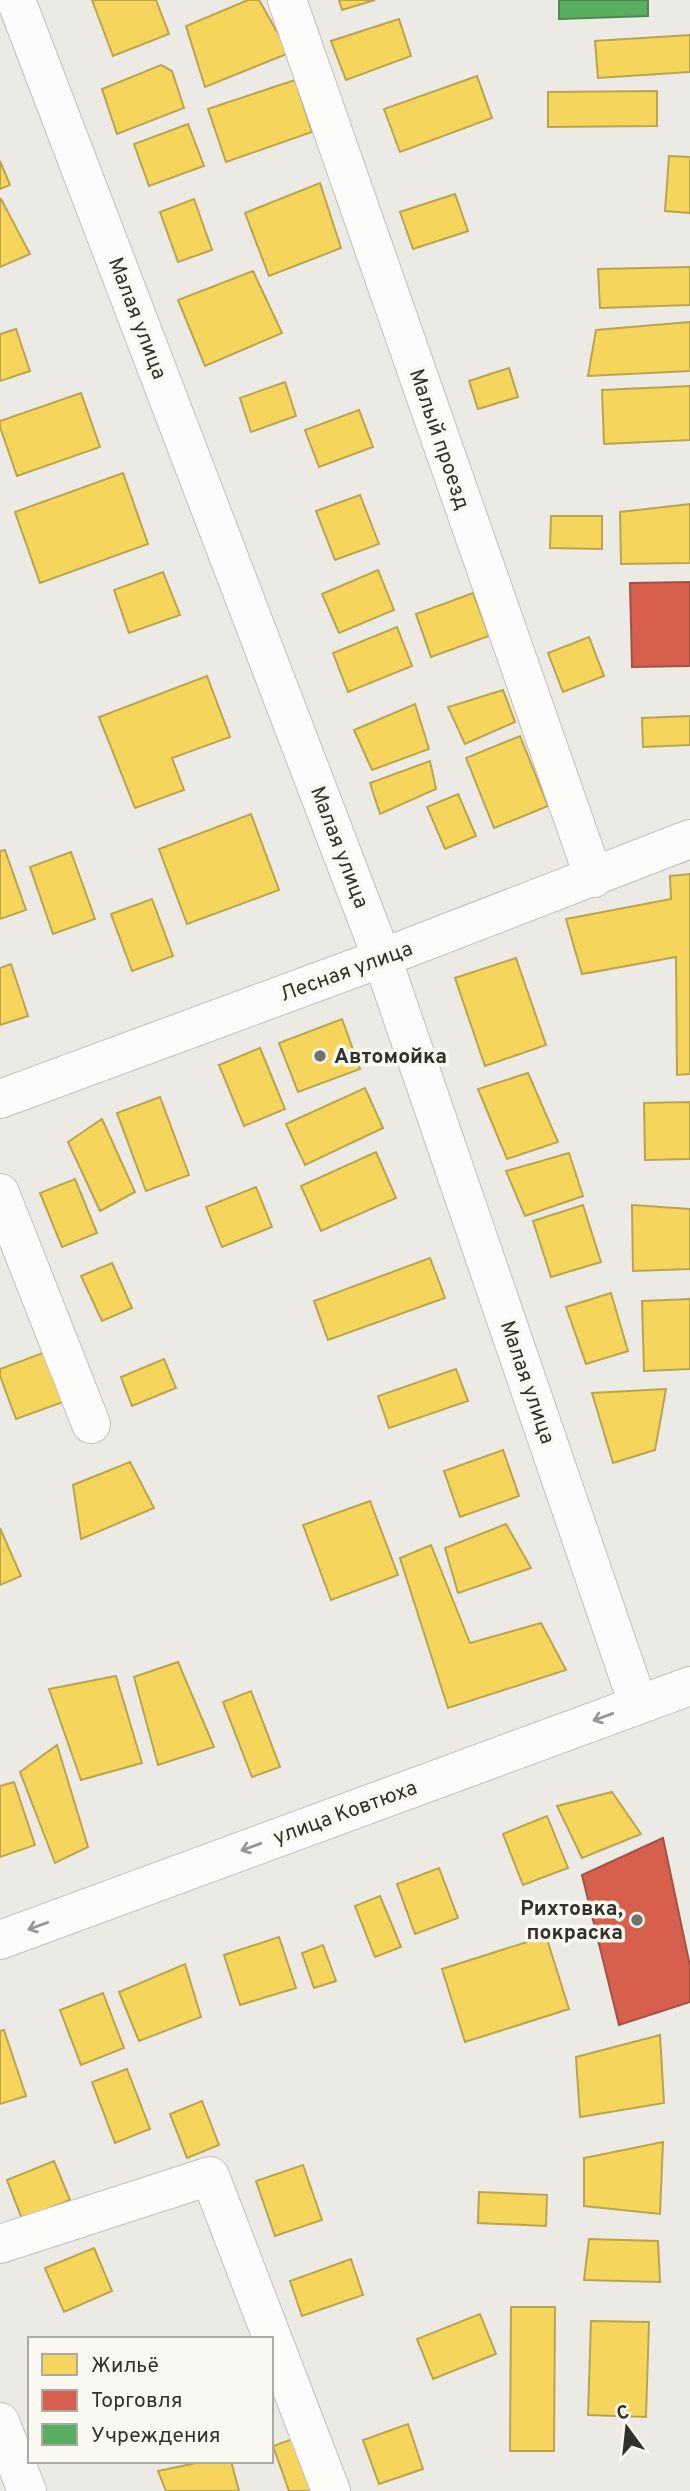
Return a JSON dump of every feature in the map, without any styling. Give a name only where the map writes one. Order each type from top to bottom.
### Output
[{"type":"street","name":"Малая улица","points":[[16,0],[382,958],[638,1704]]},
{"type":"street","name":"Малый проезд","points":[[286,0],[594,878]]},
{"type":"street","name":"Лесная улица","points":[[0,1099],[382,958],[690,839]]},
{"type":"street","points":[[0,1194],[91,1424]]},
{"type":"street","name":"улица Ковтюха","points":[[0,1940],[690,1686]]},
{"type":"street","points":[[0,2244],[210,2176],[272,2337]]},
{"type":"street","points":[[273,2340],[331,2491]]},
{"type":"street","points":[[0,2422],[27,2491]]},
{"type":"building: Жильё","points":[[92,0],[156,0],[169,34],[113,56]]},
{"type":"building: Жильё","points":[[248,0],[259,0],[289,53],[205,87],[186,26]]},
{"type":"building: Жильё","points":[[339,0],[375,0],[342,10]]},
{"type":"building: Жильё","points":[[399,19],[411,56],[346,80],[331,41]]},
{"type":"building: Жильё","points":[[690,35],[690,72],[598,78],[595,41]]},
{"type":"building: Жильё","points":[[161,65],[172,71],[184,108],[117,134],[102,89]]},
{"type":"building: Жильё","points":[[477,76],[492,118],[400,152],[384,109]]},
{"type":"building: Жильё","points":[[295,80],[312,132],[226,162],[208,109]]},
{"type":"building: Жильё","points":[[657,91],[657,126],[548,127],[548,92]]},
{"type":"building: Жильё","points":[[188,124],[204,166],[149,186],[134,144]]},
{"type":"building: Жильё","points":[[669,156],[690,157],[690,213],[665,211]]},
{"type":"building: Жильё","points":[[0,161],[10,185],[0,189]]},
{"type":"building: Жильё","points":[[320,183],[341,248],[269,276],[245,213]]},
{"type":"building: Жильё","points":[[455,194],[468,231],[413,249],[400,212]]},
{"type":"building: Жильё","points":[[194,199],[212,250],[178,262],[160,212]]},
{"type":"building: Жильё","points":[[0,200],[30,254],[0,267]]},
{"type":"building: Жильё","points":[[690,267],[690,305],[600,308],[598,269]]},
{"type":"building: Жильё","points":[[253,271],[282,333],[205,366],[178,300]]},
{"type":"building: Жильё","points":[[690,322],[690,371],[588,376],[596,330]]},
{"type":"building: Жильё","points":[[16,329],[30,371],[0,381],[0,334]]},
{"type":"building: Жильё","points":[[509,368],[518,397],[478,409],[469,381]]},
{"type":"building: Жильё","points":[[285,382],[296,416],[251,432],[240,398]]},
{"type":"building: Жильё","points":[[690,386],[690,440],[604,444],[602,390]]},
{"type":"building: Жильё","points":[[81,393],[100,447],[17,476],[0,421]]},
{"type":"building: Жильё","points":[[359,410],[373,447],[319,467],[305,430]]},
{"type":"building: Жильё","points":[[123,473],[148,544],[40,583],[15,512]]},
{"type":"building: Жильё","points":[[360,495],[379,544],[335,560],[316,511]]},
{"type":"building: Жильё","points":[[690,504],[690,563],[621,564],[620,512]]},
{"type":"building: Жильё","points":[[551,516],[602,516],[602,549],[550,548]]},
{"type":"building: Жильё","points":[[378,570],[394,610],[339,633],[322,594]]},
{"type":"building: Жильё","points":[[163,572],[180,615],[129,633],[114,590]]},
{"type":"building: Жильё","points":[[473,593],[489,636],[431,657],[416,614]]},
{"type":"building: Жильё","points":[[397,627],[412,666],[348,692],[333,653]]},
{"type":"building: Жильё","points":[[589,637],[604,676],[563,692],[548,653]]},
{"type":"building: Жильё","points":[[207,676],[230,737],[172,758],[184,790],[135,808],[99,717]]},
{"type":"building: Жильё","points":[[503,690],[515,722],[465,744],[448,707]]},
{"type":"building: Жильё","points":[[415,704],[429,749],[372,770],[354,730]]},
{"type":"building: Жильё","points":[[690,716],[690,745],[643,747],[642,718]]},
{"type":"building: Жильё","points":[[520,736],[548,806],[494,828],[466,758]]},
{"type":"building: Жильё","points":[[430,761],[436,789],[380,814],[370,783]]},
{"type":"building: Жильё","points":[[458,794],[476,836],[445,849],[427,807]]},
{"type":"building: Жильё","points":[[251,814],[279,890],[187,924],[159,849]]},
{"type":"building: Жильё","points":[[5,850],[26,910],[0,919],[0,851]]},
{"type":"building: Жильё","points":[[71,852],[95,919],[53,934],[30,867]]},
{"type":"building: Жильё","points":[[690,874],[690,1074],[677,1075],[676,957],[582,974],[566,919],[671,899],[670,876]]},
{"type":"building: Жильё","points":[[152,899],[173,956],[132,971],[111,914]]},
{"type":"building: Жильё","points":[[516,958],[546,1045],[485,1066],[455,978]]},
{"type":"building: Жильё","points":[[11,964],[28,1016],[0,1025],[0,968]]},
{"type":"building: Жильё","name":"Автомойка","points":[[342,1019],[360,1069],[298,1092],[279,1043]]},
{"type":"building: Жильё","points":[[260,1048],[285,1109],[244,1126],[219,1065]]},
{"type":"building: Жильё","points":[[528,1073],[558,1142],[507,1159],[478,1089]]},
{"type":"building: Жильё","points":[[365,1088],[383,1128],[305,1165],[286,1124]]},
{"type":"building: Жильё","points":[[160,1097],[189,1175],[146,1191],[117,1113]]},
{"type":"building: Жильё","points":[[690,1102],[690,1159],[645,1160],[644,1103]]},
{"type":"building: Жильё","points":[[102,1119],[135,1192],[100,1211],[68,1142]]},
{"type":"building: Жильё","points":[[376,1152],[396,1198],[321,1231],[301,1186]]},
{"type":"building: Жильё","points":[[569,1153],[583,1196],[525,1216],[506,1171]]},
{"type":"building: Жильё","points":[[75,1179],[97,1233],[62,1247],[40,1193]]},
{"type":"building: Жильё","points":[[256,1187],[272,1227],[222,1247],[206,1207]]},
{"type":"building: Жильё","points":[[583,1205],[601,1262],[551,1277],[533,1221]]},
{"type":"building: Жильё","points":[[632,1205],[690,1209],[690,1269],[633,1271]]},
{"type":"building: Жильё","points":[[430,1258],[445,1298],[328,1340],[314,1301]]},
{"type":"building: Жильё","points":[[112,1263],[132,1308],[102,1321],[81,1276]]},
{"type":"building: Жильё","points":[[611,1293],[628,1351],[586,1364],[566,1307]]},
{"type":"building: Жильё","points":[[690,1299],[690,1369],[644,1371],[642,1301]]},
{"type":"building: Жильё","points":[[48,1351],[66,1401],[16,1419],[0,1376],[0,1369]]},
{"type":"building: Жильё","points":[[164,1359],[176,1388],[132,1406],[121,1377]]},
{"type":"building: Жильё","points":[[456,1369],[468,1401],[389,1428],[378,1396]]},
{"type":"building: Жильё","points":[[666,1389],[655,1450],[613,1463],[592,1393]]},
{"type":"building: Жильё","points":[[503,1450],[519,1496],[460,1517],[444,1471]]},
{"type":"building: Жильё","points":[[130,1462],[154,1508],[81,1539],[73,1485]]},
{"type":"building: Жильё","points":[[370,1501],[398,1575],[331,1600],[303,1525]]},
{"type":"building: Жильё","points":[[506,1524],[531,1568],[458,1593],[445,1548]]},
{"type":"building: Жильё","points":[[0,1528],[21,1576],[0,1585]]},
{"type":"building: Жильё","points":[[431,1545],[470,1643],[541,1623],[566,1670],[448,1708],[400,1558]]},
{"type":"building: Жильё","points":[[178,1662],[214,1747],[158,1765],[134,1677]]},
{"type":"building: Жильё","points":[[116,1676],[142,1763],[81,1780],[49,1689]]},
{"type":"building: Жильё","points":[[251,1691],[280,1767],[252,1777],[223,1702]]},
{"type":"building: Жильё","points":[[57,1745],[88,1847],[55,1863],[20,1772]]},
{"type":"building: Жильё","points":[[14,1782],[35,1845],[0,1857],[0,1786]]},
{"type":"building: Жильё","points":[[612,1792],[641,1834],[582,1858],[557,1806]]},
{"type":"building: Жильё","points":[[547,1816],[568,1868],[523,1885],[503,1834]]},
{"type":"building: Жильё","points":[[439,1868],[458,1918],[415,1934],[397,1884]]},
{"type":"building: Жильё","points":[[380,1896],[401,1947],[375,1957],[355,1906]]},
{"type":"building: Жильё","points":[[546,1936],[569,2009],[465,2042],[442,1969]]},
{"type":"building: Жильё","points":[[279,1937],[296,1988],[240,2005],[224,1955]]},
{"type":"building: Жильё","points":[[323,1945],[336,1981],[314,1988],[302,1953]]},
{"type":"building: Жильё","points":[[185,1964],[201,2017],[139,2041],[119,1992]]},
{"type":"building: Жильё","points":[[103,1993],[124,2048],[81,2065],[60,2010]]},
{"type":"building: Жильё","points":[[4,2030],[26,2096],[0,2104],[0,2031]]},
{"type":"building: Жильё","points":[[660,2035],[664,2103],[580,2117],[576,2057]]},
{"type":"building: Жильё","points":[[127,2069],[150,2129],[115,2143],[92,2082]]},
{"type":"building: Жильё","points":[[202,2101],[219,2145],[187,2158],[170,2114]]},
{"type":"building: Жильё","points":[[663,2142],[660,2214],[584,2206],[584,2158]]},
{"type":"building: Жильё","points":[[54,2161],[70,2200],[22,2219],[7,2180]]},
{"type":"building: Жильё","points":[[303,2165],[322,2220],[275,2236],[256,2181]]},
{"type":"building: Жильё","points":[[479,2192],[547,2195],[546,2226],[478,2223]]},
{"type":"building: Жильё","points":[[589,2239],[658,2241],[660,2282],[584,2280]]},
{"type":"building: Жильё","points":[[94,2248],[112,2291],[64,2312],[45,2268]]},
{"type":"building: Жильё","points":[[351,2259],[363,2295],[302,2316],[290,2281]]},
{"type":"building: Жильё","points":[[511,2307],[555,2307],[554,2451],[510,2451]]},
{"type":"building: Жильё","points":[[480,2314],[496,2354],[433,2379],[417,2339]]},
{"type":"building: Жильё","points":[[591,2321],[649,2322],[646,2417],[588,2415]]},
{"type":"building: Жильё","points":[[408,2424],[423,2469],[379,2484],[363,2440]]},
{"type":"building: Жильё","points":[[304,2435],[324,2491],[289,2491],[273,2446]]},
{"type":"building: Жильё","points":[[196,2463],[232,2463],[239,2491],[166,2491],[158,2471]]},
{"type":"building: Торговля","points":[[690,582],[690,666],[632,667],[630,583]]},
{"type":"building: Торговля","name":"Рихтовка, покраска","points":[[663,1838],[690,1966],[690,2002],[619,2025],[582,1875]]},
{"type":"building: Учреждения","points":[[559,0],[648,0],[648,16],[559,19]]},
{"type":"place","name":"Автомойка","points":[[320,1056]]},
{"type":"place","name":"Рихтовка, покраска","points":[[637,1920]]}]
